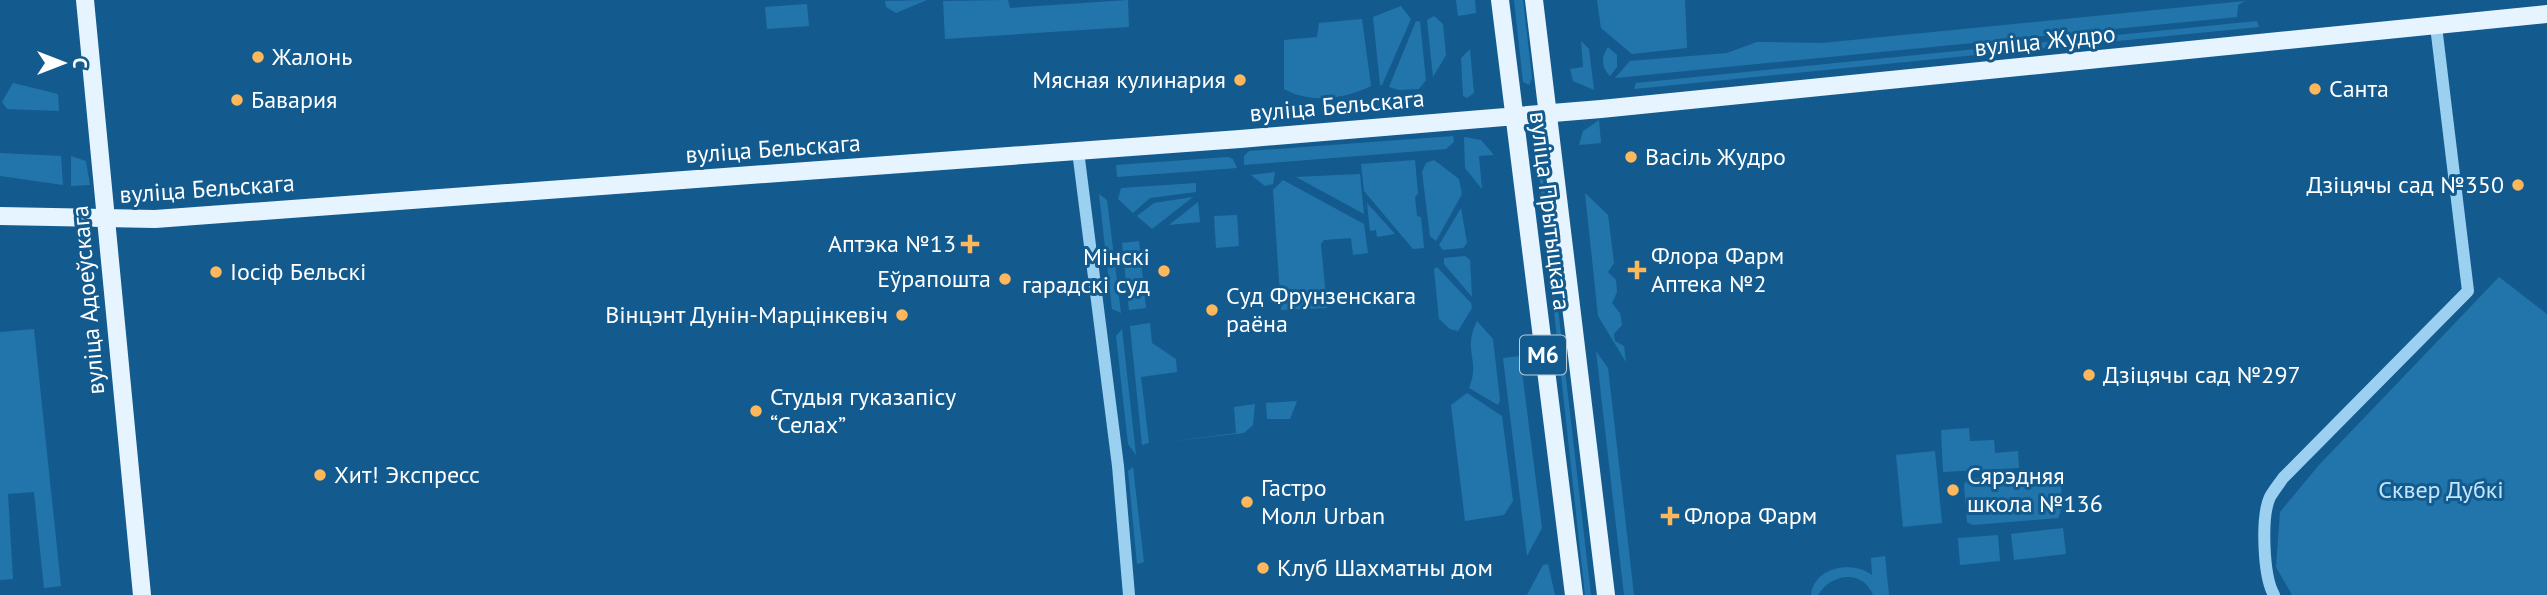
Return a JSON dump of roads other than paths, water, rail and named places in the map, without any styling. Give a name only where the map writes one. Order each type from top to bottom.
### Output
[{"type":"main road","name":"вуліца Адоеўскага","points":[[85,0],[142,595]]},
{"type":"main road","name":"вуліца Прытыцкага","points":[[1500,0],[1574,595]]},
{"type":"main road","name":"вуліца Прытыцкага","points":[[1534,0],[1606,595]]},
{"type":"main road","name":"вуліца Жудро","points":[[1548,113],[2547,14]]},
{"type":"main road","name":"вуліца Бельскага","points":[[0,216],[155,219],[1078,151],[1548,113]]},
{"type":"street","points":[[2274,595],[2266,570],[2266,512],[2270,497],[2283,478],[2468,291],[2435,26]]},
{"type":"street","points":[[1078,151],[1118,466],[1129,595]]},
{"type":"place","name":"Жалонь","points":[[258,57]]},
{"type":"place","name":"Мясная кулинария","points":[[1240,80]]},
{"type":"place","name":"Санта","points":[[2315,89]]},
{"type":"place","name":"Бавария","points":[[237,100]]},
{"type":"place","name":"Васіль Жудро","points":[[1631,157]]},
{"type":"place","name":"Дзіцячы сад №350","points":[[2518,185]]},
{"type":"place","name":"Аптэка №13","points":[[970,244]]},
{"type":"place","name":"Флора Фарм Аптека №2","points":[[1637,270]]},
{"type":"place","name":"Мінскі гарадскі суд","points":[[1164,271]]},
{"type":"place","name":"Іосіф Бельскі","points":[[216,272]]},
{"type":"place","name":"Еўрапошта","points":[[1005,279]]},
{"type":"place","name":"Суд Фрунзенскага раёна","points":[[1212,310]]},
{"type":"place","name":"Вінцэнт Дунін-Марцінкевіч","points":[[902,315]]},
{"type":"place","name":"Дзіцячы сад №297","points":[[2089,375]]},
{"type":"place","name":"Студыя гуказапісу “Селах”","points":[[756,411]]},
{"type":"place","name":"Хит! Экспресс","points":[[320,475]]},
{"type":"place","name":"Сярэдняя школа №136","points":[[1953,490]]},
{"type":"place","name":"Гастро Молл Urban","points":[[1247,502]]},
{"type":"place","name":"Флора Фарм","points":[[1670,516]]},
{"type":"place","name":"Клуб Шахматны дом","points":[[1263,568]]},
{"type":"park label","name":"Сквер Дубкі","points":[[2441,490]]}]
